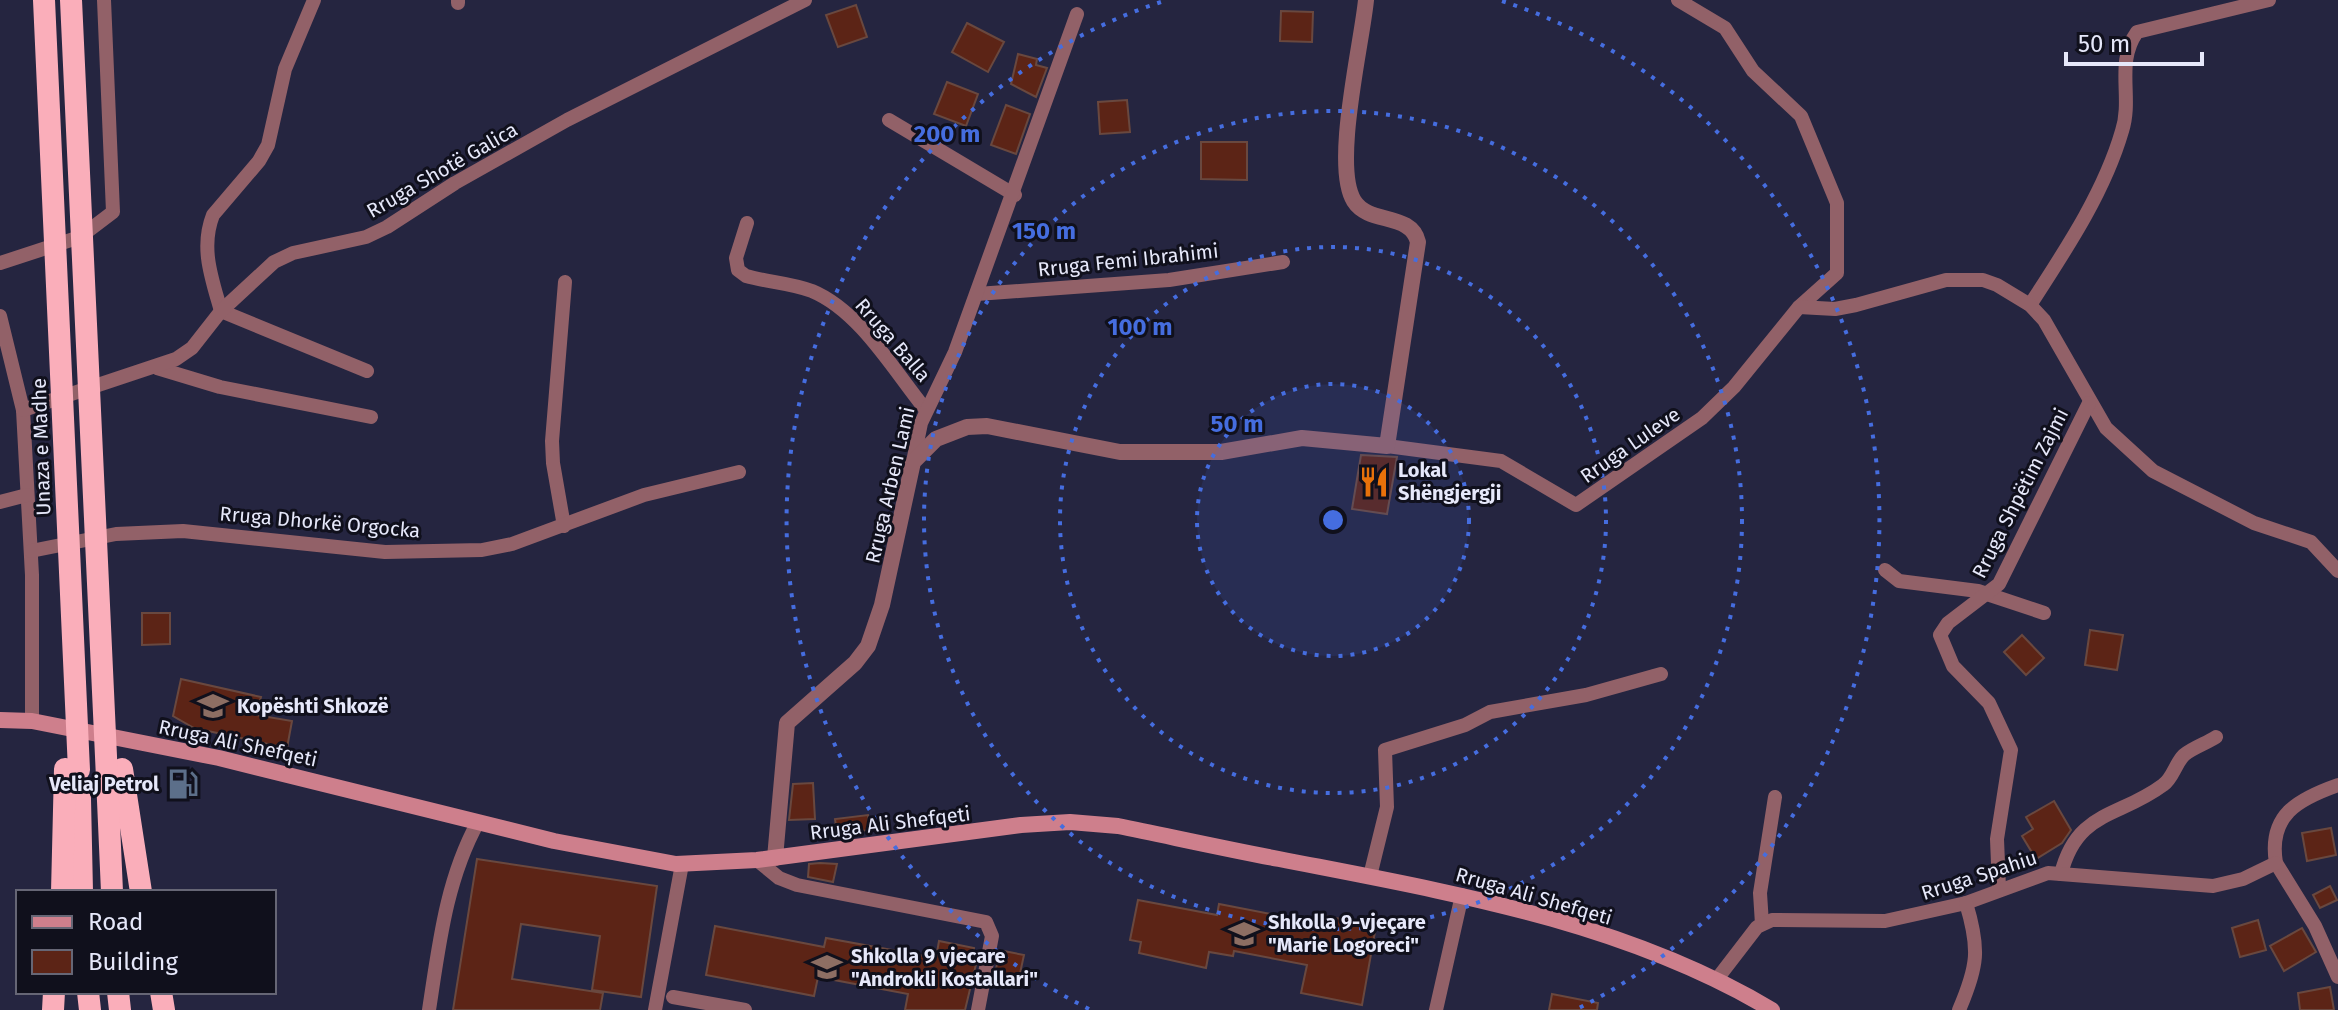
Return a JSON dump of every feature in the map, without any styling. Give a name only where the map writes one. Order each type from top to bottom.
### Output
[{"type":"highway","name":"Unaza e Madhe","points":[[44,0],[61,367],[72,769],[82,890]]},
{"type":"highway","points":[[71,0],[94,466],[114,774],[112,890]]},
{"type":"highway","points":[[62,890],[72,769]]},
{"type":"highway","points":[[114,774],[141,890]]},
{"type":"main road","name":"Rruga Ali Shefqeti","points":[[0,720],[32,721],[233,761],[613,854],[682,864],[775,858],[1021,825],[1070,822],[1118,826],[1462,895],[1626,943],[1717,979],[1772,1010]]},
{"type":"street","points":[[0,263],[80,237],[113,212],[104,0]]},
{"type":"street","points":[[314,0],[285,69],[268,145],[259,161],[218,206],[209,226],[207,259],[221,311],[367,371]]},
{"type":"street","name":"Rruga Shotë Galica","points":[[23,410],[157,368],[192,348],[221,311],[274,262],[293,253],[366,237],[387,227],[455,183],[776,4],[805,0]]},
{"type":"street","points":[[1366,0],[1349,131],[1351,192],[1360,208],[1407,226],[1418,242],[1387,446]]},
{"type":"street","points":[[1678,0],[1725,28],[1753,71],[1801,116],[1831,183],[1837,203],[1837,273],[1799,307]]},
{"type":"street","points":[[2030,305],[2076,232],[2121,135],[2128,112],[2124,62],[2128,45],[2137,32],[2269,0]]},
{"type":"street","name":"Rruga Arben Lami","points":[[775,858],[787,723],[855,663],[868,646],[882,605],[926,410],[955,352],[1015,195],[1077,14]]},
{"type":"street","points":[[889,120],[1015,195]]},
{"type":"street","name":"Rruga Balla","points":[[747,223],[736,258],[738,270],[746,276],[810,291],[834,303],[855,323],[926,410]]},
{"type":"street","name":"Rruga Femi Ibrahimi","points":[[977,294],[1169,280],[1283,262]]},
{"type":"street","points":[[1799,307],[1846,307],[1946,280],[1966,279],[1997,285],[2030,305],[2044,320],[2106,428],[2153,471],[2254,523],[2311,542],[2338,571]]},
{"type":"street","points":[[564,526],[552,441],[565,282]]},
{"type":"street","name":"Rruga Luleve","points":[[912,468],[936,439],[977,427],[1120,452],[1221,452],[1302,438],[1501,461],[1576,505],[1702,418],[1734,387],[1799,307]]},
{"type":"street","points":[[0,316],[23,410],[31,551],[32,721]]},
{"type":"street","points":[[157,368],[220,387],[371,417]]},
{"type":"street","name":"Rruga Shpëtim Zajmi","points":[[1999,888],[1997,839],[2011,750],[1989,703],[1953,666],[1940,635],[1948,623],[1990,594],[1999,584],[2089,403]]},
{"type":"street","name":"Rruga Dhorkë Orgocka","points":[[31,551],[116,534],[183,531],[385,552],[482,550],[512,544],[644,495],[739,472]]},
{"type":"street","points":[[0,502],[27,495]]},
{"type":"street","points":[[1885,570],[1899,581],[1990,594],[2044,613]]},
{"type":"street","points":[[1370,876],[1387,807],[1385,750],[1465,725],[1504,708],[1586,695],[1661,674]]},
{"type":"street","points":[[2061,874],[2070,846],[2080,832],[2095,820],[2160,787],[2184,755],[2216,737]]},
{"type":"street","points":[[2338,785],[2312,793],[2286,812],[2275,834],[2276,863],[2315,926],[2338,977]]},
{"type":"street","points":[[1717,979],[1762,924],[1760,893],[1775,797]]},
{"type":"street","points":[[429,1010],[445,907],[467,842],[478,822]]},
{"type":"street","points":[[757,860],[779,878],[797,885],[986,922],[992,936],[978,1010]]},
{"type":"street","name":"Rruga Spahiu","points":[[1762,924],[1784,918],[1885,921],[1966,903],[2038,875],[2061,874],[2213,886],[2243,879],[2276,863]]},
{"type":"street","points":[[655,1010],[682,864]]},
{"type":"street","points":[[1436,1010],[1462,895]]},
{"type":"street","points":[[1959,1010],[1977,965],[1978,951],[1966,903]]},
{"type":"street","points":[[673,997],[745,1010]]},
{"type":"building","points":[[856,5],[867,37],[838,47],[826,15]]},
{"type":"building","points":[[1281,11],[1313,12],[1312,42],[1280,41]]},
{"type":"building","points":[[967,23],[1004,42],[988,72],[952,52]]},
{"type":"building","points":[[1018,54],[1037,59],[1036,65],[1047,68],[1036,97],[1011,84]]},
{"type":"building","points":[[947,82],[978,94],[966,126],[934,114]]},
{"type":"building","points":[[1127,100],[1130,132],[1100,134],[1098,102]]},
{"type":"building","points":[[1006,105],[1030,114],[1016,154],[991,145]]},
{"type":"building","points":[[1201,142],[1247,142],[1247,180],[1201,179]]},
{"type":"building","name":"Lokal Shëngjergji","points":[[1361,455],[1397,457],[1387,514],[1352,509]]},
{"type":"building","points":[[142,613],[170,613],[170,644],[142,645]]},
{"type":"building","points":[[2090,630],[2123,635],[2117,670],[2085,665]]},
{"type":"building","points":[[2022,635],[2044,658],[2026,675],[2004,652]]},
{"type":"building","name":"Kopështi Shkozë","points":[[181,679],[261,697],[256,715],[292,721],[287,748],[194,728],[173,716]]},
{"type":"building","points":[[813,783],[815,819],[789,820],[793,784]]},
{"type":"building","points":[[2054,801],[2071,830],[2062,843],[2036,859],[2022,836],[2033,829],[2026,817]]},
{"type":"building","points":[[868,815],[870,830],[837,834],[835,819]]},
{"type":"building","points":[[2331,828],[2336,855],[2307,861],[2302,833]]},
{"type":"building","points":[[477,859],[657,886],[641,997],[592,990],[600,936],[521,924],[512,979],[603,993],[600,1010],[453,1010]]},
{"type":"building","points":[[809,864],[837,864],[833,882],[808,877]]},
{"type":"building","points":[[2330,886],[2337,900],[2320,908],[2313,895]]},
{"type":"building","points":[[1138,900],[1217,915],[1219,904],[1318,923],[1320,915],[1376,926],[1362,1005],[1301,993],[1307,965],[1234,951],[1233,956],[1209,952],[1206,968],[1139,953],[1141,942],[1130,940]]},
{"type":"building","points":[[2258,920],[2266,950],[2240,957],[2232,928]]},
{"type":"building","points":[[715,926],[824,947],[826,938],[936,958],[939,941],[974,948],[973,955],[978,956],[965,1010],[905,1010],[908,994],[818,977],[814,996],[706,975]]},
{"type":"building","points":[[2302,928],[2316,952],[2284,971],[2270,946]]},
{"type":"building","points":[[1004,951],[1024,955],[1017,987],[993,982],[998,960],[1002,961]]},
{"type":"building","points":[[2330,987],[2334,1010],[2300,1010],[2298,993]]},
{"type":"building","points":[[1552,994],[1598,1003],[1597,1010],[1549,1010]]},
{"type":"place","name":"Lokal Shëngjergji","points":[[1374,482]]},
{"type":"place","name":"Kopështi Shkozë","points":[[213,706]]},
{"type":"place","name":"Veliaj Petrol","points":[[183,784]]},
{"type":"place","name":"Shkolla 9-vjeçare \"Marie Logoreci\"","points":[[1244,934]]},
{"type":"place","name":"Shkolla 9 vjecare \"Androkli Kostallari\"","points":[[827,967]]}]
